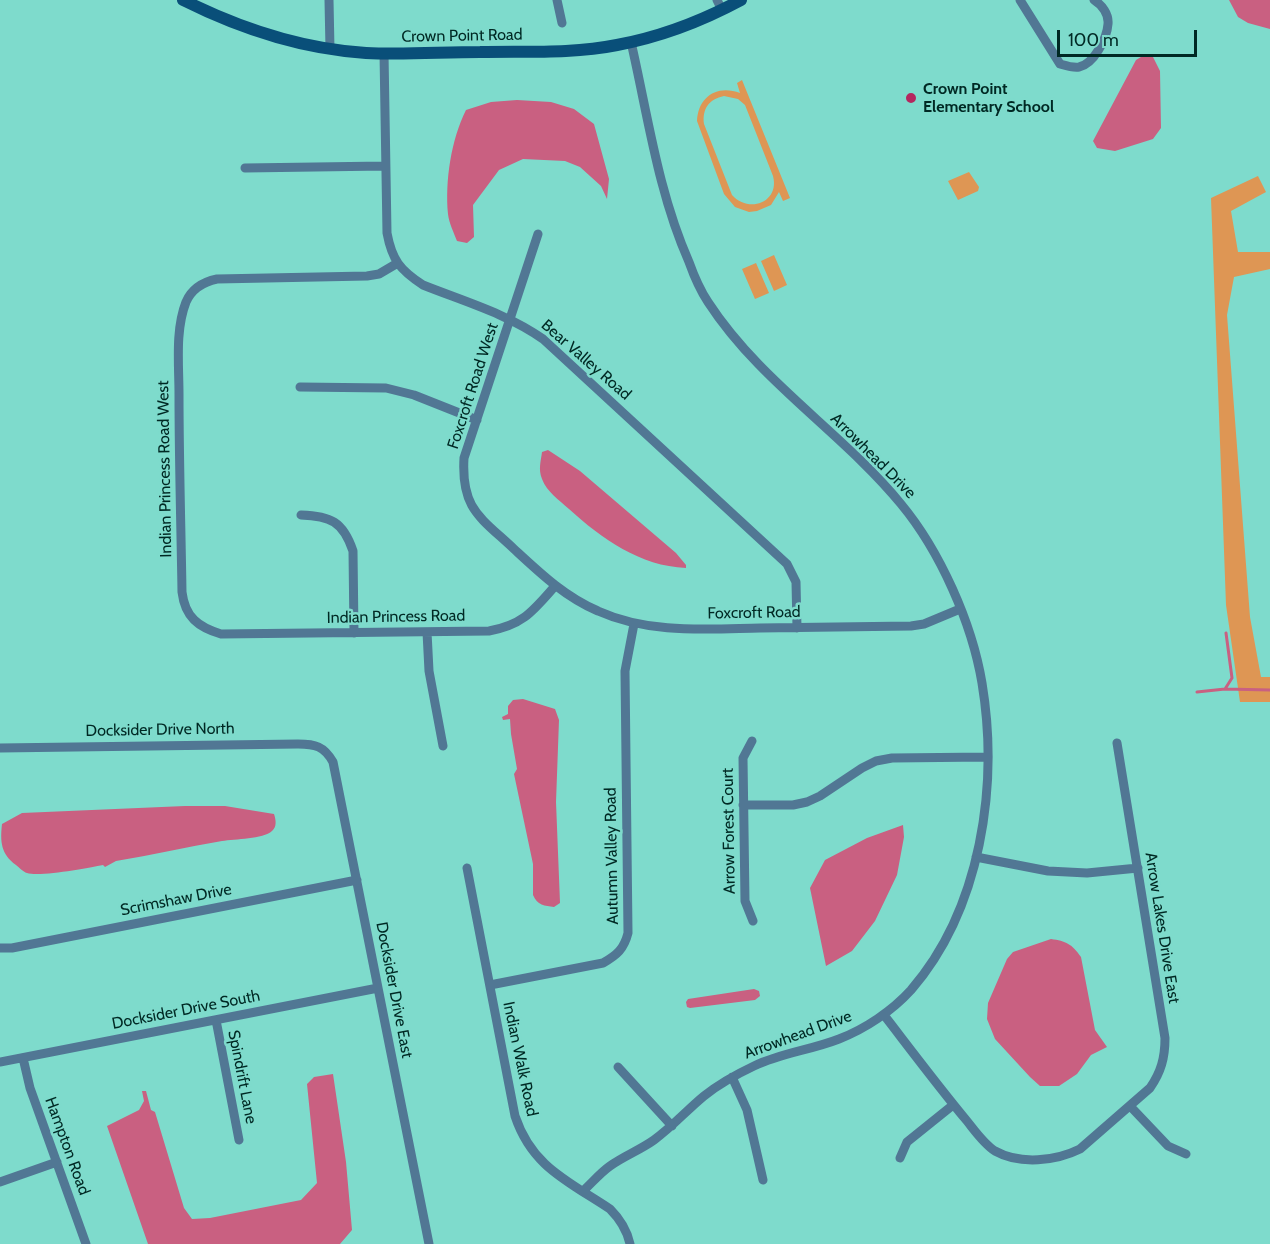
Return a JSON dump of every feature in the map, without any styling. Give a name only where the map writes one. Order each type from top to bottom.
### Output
[{"type":"street","name":"Crown Point Road","points":[[183,0],[212,15],[290,42],[330,49],[384,53],[589,49],[631,42],[687,26],[720,5],[741,0]]},
{"type":"street","points":[[329,0],[330,49]]},
{"type":"street","points":[[557,0],[562,23]]},
{"type":"street","points":[[1020,0],[1060,64],[1071,67],[1081,66],[1091,60],[1103,40],[1108,24],[1106,11],[1094,0]]},
{"type":"street","name":"Arrowhead Drive","points":[[584,1191],[612,1164],[646,1146],[672,1126],[704,1096],[732,1077],[758,1064],[837,1040],[884,1014],[906,995],[923,975],[945,941],[962,903],[976,857],[984,813],[987,758],[987,717],[982,680],[971,638],[939,562],[903,506],[863,463],[781,388],[708,302],[696,280],[673,226],[660,178],[631,42]]},
{"type":"street","points":[[384,53],[387,233],[396,264]]},
{"type":"street","points":[[245,168],[385,166]]},
{"type":"street","name":"Foxcroft Road West","points":[[538,234],[464,458],[463,477],[465,492],[477,515],[555,586]]},
{"type":"street","name":"Indian Princess Road West","points":[[221,634],[196,624],[187,613],[182,592],[180,344],[186,302],[196,287],[206,281],[217,279],[367,276],[379,274],[396,264]]},
{"type":"street","name":"Bear Valley Road","points":[[396,264],[423,285],[510,320],[531,330],[543,339],[787,564],[796,582],[797,628]]},
{"type":"street","points":[[300,387],[386,387],[414,395],[477,420]]},
{"type":"street","points":[[301,515],[331,519],[349,538],[353,551],[354,633]]},
{"type":"street","name":"Foxcroft Road","points":[[555,586],[599,612],[634,624],[676,629],[911,626],[924,624],[960,609]]},
{"type":"street","name":"Indian Princess Road","points":[[221,634],[489,631],[506,628],[532,613],[555,586]]},
{"type":"street","name":"Autumn Valley Road","points":[[490,985],[603,963],[616,956],[625,946],[628,933],[625,671],[634,624]]},
{"type":"street","points":[[427,632],[429,671],[442,746]]},
{"type":"street","name":"Arrow Forest Court","points":[[752,741],[743,758],[743,806],[745,901],[753,921]]},
{"type":"street","name":"Arrow Lakes Drive East","points":[[884,1014],[953,1105],[986,1143],[1007,1156],[1021,1159],[1054,1159],[1069,1155],[1080,1149],[1150,1088],[1163,1063],[1165,1038],[1117,743]]},
{"type":"street","name":"Docksider Drive North","points":[[0,748],[298,744],[320,747]]},
{"type":"street","name":"Docksider Drive East","points":[[320,747],[328,753],[333,762],[429,1244]]},
{"type":"street","points":[[743,806],[793,805],[807,802],[862,768],[884,759],[987,758]]},
{"type":"street","points":[[976,857],[1048,871],[1087,873],[1138,868]]},
{"type":"street","name":"Indian Walk Road","points":[[467,868],[520,1132],[537,1157],[548,1168],[610,1209],[626,1230],[630,1244]]},
{"type":"street","name":"Scrimshaw Drive","points":[[0,948],[12,948],[357,880]]},
{"type":"street","name":"Docksider Drive South","points":[[0,1062],[378,988]]},
{"type":"street","name":"Spindrift Lane","points":[[216,1020],[239,1140]]},
{"type":"street","name":"Hampton Road","points":[[23,1058],[30,1088],[86,1244]]},
{"type":"street","points":[[618,1066],[672,1126]]},
{"type":"street","points":[[732,1077],[747,1110],[763,1180]]},
{"type":"street","points":[[900,1158],[907,1142],[953,1105]]},
{"type":"street","points":[[1130,1106],[1168,1146],[1186,1154]]},
{"type":"street","points":[[0,1182],[57,1161]]},
{"type":"shaded area","points":[[1229,0],[1270,0],[1270,29],[1248,23],[1238,17]]},
{"type":"shaded area","points":[[1146,54],[1152,55],[1160,71],[1161,128],[1153,139],[1115,151],[1097,148],[1093,141],[1136,60]]},
{"type":"shaded area","points":[[742,80],[790,198],[783,201],[779,192],[771,205],[749,212],[735,207],[724,194],[697,121],[705,99],[724,90],[740,93],[737,83]],"holes":[[[724,96],[738,99],[745,105],[773,176],[772,193],[762,202],[754,204],[739,201],[732,195],[704,124],[705,109],[711,102]]]},
{"type":"shaded area","points":[[517,100],[551,102],[574,109],[594,124],[609,179],[607,199],[601,186],[580,167],[565,161],[523,159],[499,170],[473,205],[474,237],[467,243],[457,241],[450,224],[447,188],[456,134],[466,110],[491,102]]},
{"type":"shaded area","points":[[969,172],[979,187],[978,191],[958,200],[948,181]]},
{"type":"shaded area","points":[[1258,176],[1266,192],[1231,211],[1238,252],[1270,252],[1270,269],[1234,277],[1227,315],[1250,617],[1261,677],[1270,677],[1270,702],[1240,702],[1226,605],[1211,198]]},
{"type":"shaded area","points":[[774,255],[787,285],[774,291],[761,261]]},
{"type":"shaded area","points":[[756,263],[769,293],[755,299],[742,269]]},
{"type":"shaded area","points":[[548,450],[580,471],[676,553],[686,568],[669,566],[637,556],[608,540],[582,520],[554,496],[544,484],[540,465],[542,452]]},
{"type":"shaded area","points":[[523,699],[555,709],[559,720],[556,802],[560,903],[554,907],[539,903],[533,895],[533,864],[514,774],[517,769],[510,719],[503,720],[502,717],[508,714],[508,706],[513,700]]},
{"type":"shaded area","points":[[225,806],[274,814],[276,821],[274,829],[268,834],[256,837],[222,841],[116,861],[105,867],[103,865],[64,872],[33,874],[24,872],[4,852],[1,836],[2,824],[22,813]]},
{"type":"shaded area","points":[[903,825],[904,837],[897,875],[875,921],[852,951],[826,966],[810,888],[825,860],[867,838]]},
{"type":"shaded area","points":[[1051,939],[1068,944],[1081,957],[1095,1030],[1107,1047],[1091,1055],[1077,1074],[1059,1086],[1040,1086],[995,1039],[987,1019],[988,1003],[1007,959],[1013,952]]},
{"type":"shaded area","points":[[754,989],[759,991],[760,996],[755,1000],[687,1007],[688,999]]},
{"type":"shaded area","points":[[333,1074],[346,1162],[352,1230],[340,1244],[148,1244],[107,1126],[139,1110],[144,1101],[142,1091],[146,1091],[151,1110],[155,1112],[184,1208],[192,1219],[210,1218],[301,1200],[317,1183],[307,1084],[314,1077]]},
{"type":"waterway","points":[[1225,689],[1232,678],[1226,633]]},
{"type":"waterway","points":[[1197,692],[1225,689],[1270,690]]},
{"type":"place","name":"Crown Point Elementary School","points":[[911,98]]}]
